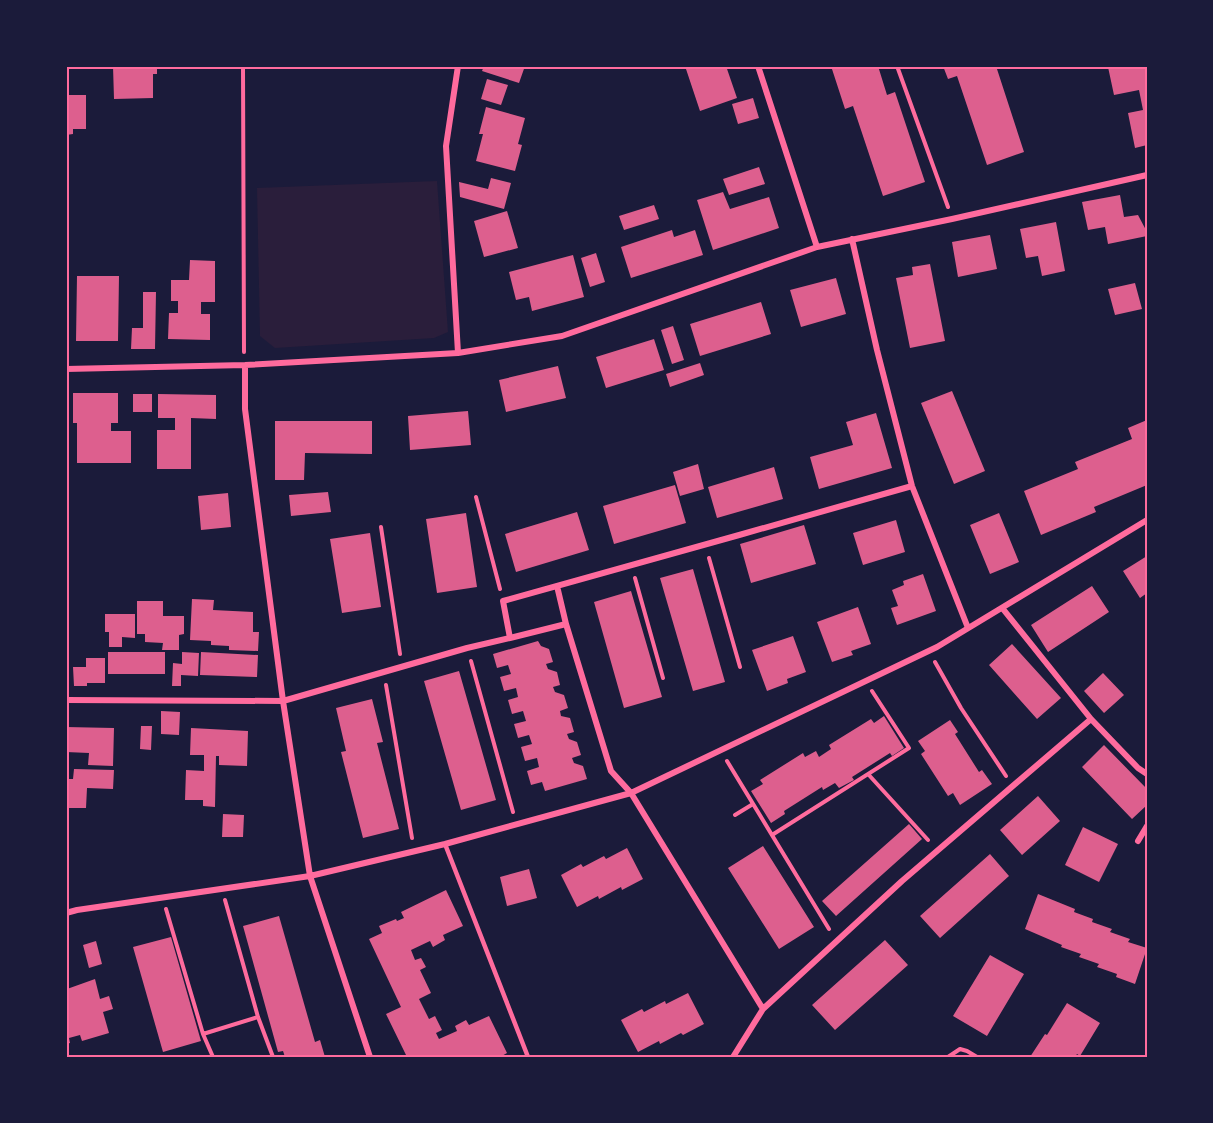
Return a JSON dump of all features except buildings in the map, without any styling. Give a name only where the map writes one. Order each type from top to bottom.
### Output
[{"type":"street","points":[[458,66],[446,146],[458,353]]},
{"type":"street","points":[[758,66],[817,247]]},
{"type":"street","points":[[66,369],[244,365],[458,353],[561,336],[817,247],[1147,175]]},
{"type":"street","points":[[852,239],[877,350],[912,486],[968,628]]},
{"type":"street","points":[[244,365],[245,409],[282,701],[310,876],[370,1057]]},
{"type":"street","points":[[510,638],[503,601],[912,486]]},
{"type":"street","points":[[66,913],[310,876],[445,844],[631,793],[929,651],[1147,520]]},
{"type":"street","points":[[557,586],[566,624],[611,771],[631,793],[763,1009]]},
{"type":"street","points":[[1002,609],[1091,719],[1138,768],[1147,774]]},
{"type":"street","points":[[66,700],[282,701],[467,648],[566,624]]},
{"type":"street","points":[[733,1057],[763,1009],[938,850],[1091,719]]},
{"type":"street","points":[[1138,841],[1147,826]]},
{"type":"lane","points":[[445,844],[528,1057]]},
{"type":"path","points":[[243,66],[244,365]]},
{"type":"path","points":[[897,66],[952,219]]},
{"type":"path","points":[[476,497],[503,601]]},
{"type":"path","points":[[381,527],[402,667]]},
{"type":"path","points":[[706,545],[740,667]]},
{"type":"path","points":[[631,566],[663,678]]},
{"type":"path","points":[[467,648],[516,825]]},
{"type":"path","points":[[929,651],[961,708],[1012,786]]},
{"type":"path","points":[[384,673],[414,852]]},
{"type":"path","points":[[772,835],[909,748],[866,681]]},
{"type":"path","points":[[720,750],[836,942]]},
{"type":"path","points":[[868,774],[938,850]]},
{"type":"path","points":[[735,815],[753,804]]},
{"type":"path","points":[[222,889],[258,1017],[273,1057]]},
{"type":"path","points":[[163,897],[203,1034],[213,1057]]},
{"type":"path","points":[[203,1034],[258,1017]]},
{"type":"path","points":[[948,1057],[960,1049],[977,1057]]},
{"type":"shaded area","points":[[437,181],[448,332],[434,338],[275,348],[260,336],[257,188]]}]
